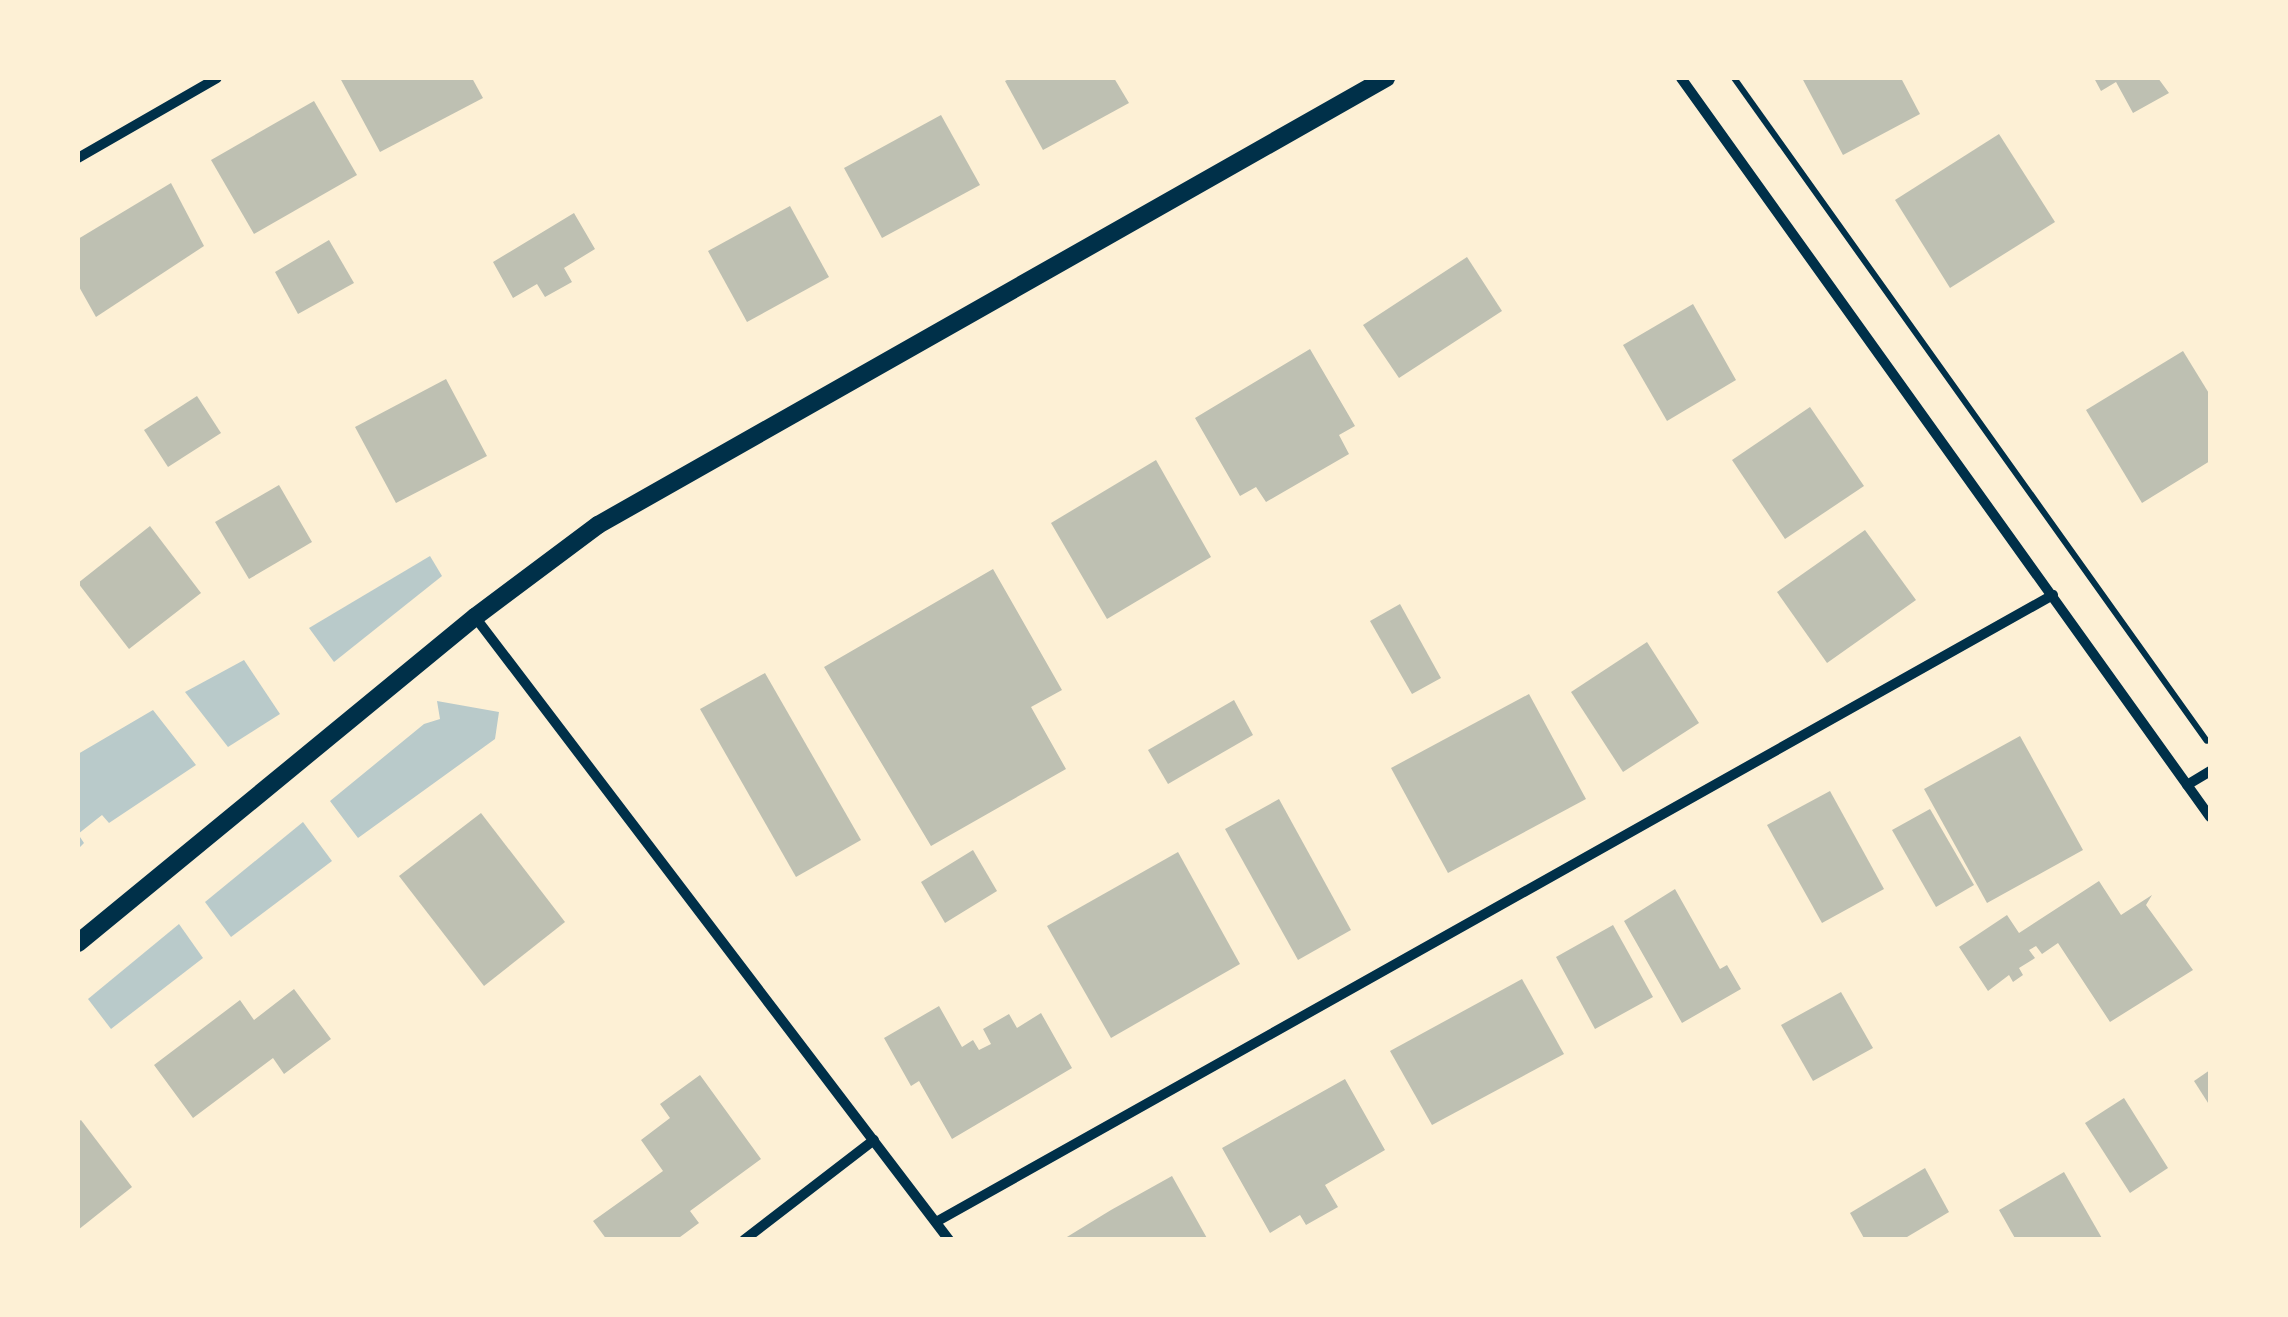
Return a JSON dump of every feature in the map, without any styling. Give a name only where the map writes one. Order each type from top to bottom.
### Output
[{"type":"street","points":[[78,158],[217,78]]},
{"type":"street","points":[[78,943],[475,617],[598,525],[1386,78]]},
{"type":"street","points":[[1681,78],[2210,817]]},
{"type":"street","points":[[936,1222],[2053,595]]},
{"type":"street","points":[[475,617],[949,1240]]},
{"type":"street","points":[[2188,785],[2210,771]]},
{"type":"street","points":[[744,1240],[874,1140]]},
{"type":"path","points":[[1734,78],[2210,746]]},
{"type":"shaded area","points":[[430,556],[442,576],[334,662],[309,628]]},
{"type":"shaded area","points":[[244,660],[280,714],[228,747],[185,692]]},
{"type":"shaded area","points":[[437,701],[499,712],[495,739],[358,838],[330,801],[424,724],[440,719]]},
{"type":"shaded area","points":[[153,710],[196,765],[109,823],[102,815],[78,834],[78,754]]},
{"type":"shaded area","points":[[303,822],[332,861],[231,937],[205,902]]},
{"type":"shaded area","points":[[179,924],[203,958],[111,1029],[88,999]]},
{"type":"building","points":[[340,78],[472,78],[483,98],[380,152]]},
{"type":"building","points":[[1114,78],[1129,103],[1043,150],[1005,81]]},
{"type":"building","points":[[1802,78],[1901,78],[1920,114],[1843,155]]},
{"type":"building","points":[[2094,78],[2158,78],[2169,93],[2133,113],[2116,82],[2101,91]]},
{"type":"building","points":[[314,101],[357,175],[254,234],[211,160]]},
{"type":"building","points":[[941,115],[980,185],[882,238],[844,168]]},
{"type":"building","points":[[1999,134],[2055,222],[1950,288],[1895,200]]},
{"type":"building","points":[[171,183],[204,246],[96,317],[78,285],[78,239]]},
{"type":"building","points":[[790,206],[829,277],[747,322],[708,251]]},
{"type":"building","points":[[574,213],[595,249],[564,268],[572,282],[545,297],[537,284],[513,298],[493,262]]},
{"type":"building","points":[[329,240],[354,283],[298,314],[275,272]]},
{"type":"building","points":[[1467,257],[1502,311],[1399,378],[1363,325]]},
{"type":"building","points":[[1693,304],[1736,380],[1667,421],[1623,345]]},
{"type":"building","points":[[1310,349],[1355,426],[1339,435],[1349,454],[1266,502],[1256,487],[1240,496],[1195,418]]},
{"type":"building","points":[[2183,351],[2210,395],[2210,461],[2142,503],[2086,410]]},
{"type":"building","points":[[446,379],[487,456],[396,503],[355,427]]},
{"type":"building","points":[[197,396],[221,433],[168,467],[144,430]]},
{"type":"building","points":[[1810,407],[1864,486],[1785,539],[1732,460]]},
{"type":"building","points":[[1156,460],[1211,557],[1107,619],[1051,523]]},
{"type":"building","points":[[279,485],[312,542],[249,579],[215,522]]},
{"type":"building","points":[[150,526],[201,593],[129,649],[78,583]]},
{"type":"building","points":[[1865,530],[1916,600],[1827,663],[1777,592]]},
{"type":"building","points":[[993,569],[1062,690],[1031,707],[1066,769],[931,846],[824,667]]},
{"type":"building","points":[[1400,604],[1441,678],[1412,694],[1370,621]]},
{"type":"building","points":[[1647,642],[1699,723],[1623,772],[1571,692]]},
{"type":"building","points":[[765,673],[861,840],[796,877],[700,709]]},
{"type":"building","points":[[1529,694],[1586,799],[1448,873],[1391,768]]},
{"type":"building","points":[[1234,700],[1253,735],[1168,784],[1148,750]]},
{"type":"building","points":[[2020,736],[2083,850],[1987,903],[1924,789]]},
{"type":"building","points":[[1830,791],[1884,889],[1822,923],[1767,825]]},
{"type":"building","points":[[1279,799],[1351,930],[1298,960],[1225,829]]},
{"type":"building","points":[[1930,809],[1974,885],[1936,907],[1892,830]]},
{"type":"building","points":[[481,813],[565,922],[484,986],[399,876]]},
{"type":"building","points":[[973,850],[997,891],[945,923],[921,882]]},
{"type":"building","points":[[1178,852],[1240,964],[1111,1038],[1047,926]]},
{"type":"building","points":[[2099,881],[2121,915],[2152,895],[2146,905],[2193,970],[2110,1022],[2058,943],[2042,954],[2036,946],[2029,950],[2035,958],[2019,968],[2023,975],[2013,982],[2009,975],[1988,991],[1959,947],[2007,915],[2019,933]]},
{"type":"building","points":[[1675,889],[1720,969],[1727,965],[1741,989],[1682,1023],[1624,921]]},
{"type":"building","points":[[1613,925],[1653,997],[1595,1029],[1556,957]]},
{"type":"building","points":[[1522,979],[1564,1054],[1432,1125],[1390,1051]]},
{"type":"building","points":[[294,989],[331,1039],[284,1074],[273,1058],[193,1118],[154,1065],[240,1000],[254,1020]]},
{"type":"building","points":[[1841,992],[1873,1048],[1813,1081],[1781,1025]]},
{"type":"building","points":[[939,1006],[962,1047],[973,1040],[979,1050],[991,1044],[983,1029],[1009,1014],[1017,1028],[1041,1013],[1072,1068],[952,1139],[919,1081],[911,1086],[884,1038]]},
{"type":"building","points":[[2210,1070],[2210,1106],[2194,1081]]},
{"type":"building","points":[[700,1075],[761,1159],[690,1211],[699,1223],[676,1240],[607,1240],[593,1221],[663,1171],[641,1140],[670,1118],[660,1104]]},
{"type":"building","points":[[1345,1079],[1385,1150],[1325,1185],[1338,1207],[1306,1225],[1300,1215],[1270,1233],[1222,1148]]},
{"type":"building","points":[[2124,1098],[2168,1168],[2130,1193],[2085,1123]]},
{"type":"building","points":[[81,1120],[132,1187],[78,1230],[78,1122]]},
{"type":"building","points":[[1925,1168],[1949,1212],[1902,1240],[1865,1240],[1850,1213]]},
{"type":"building","points":[[2064,1172],[2103,1240],[2016,1240],[1999,1210]]},
{"type":"building","points":[[1172,1176],[1208,1240],[1062,1240],[1111,1210]]}]
